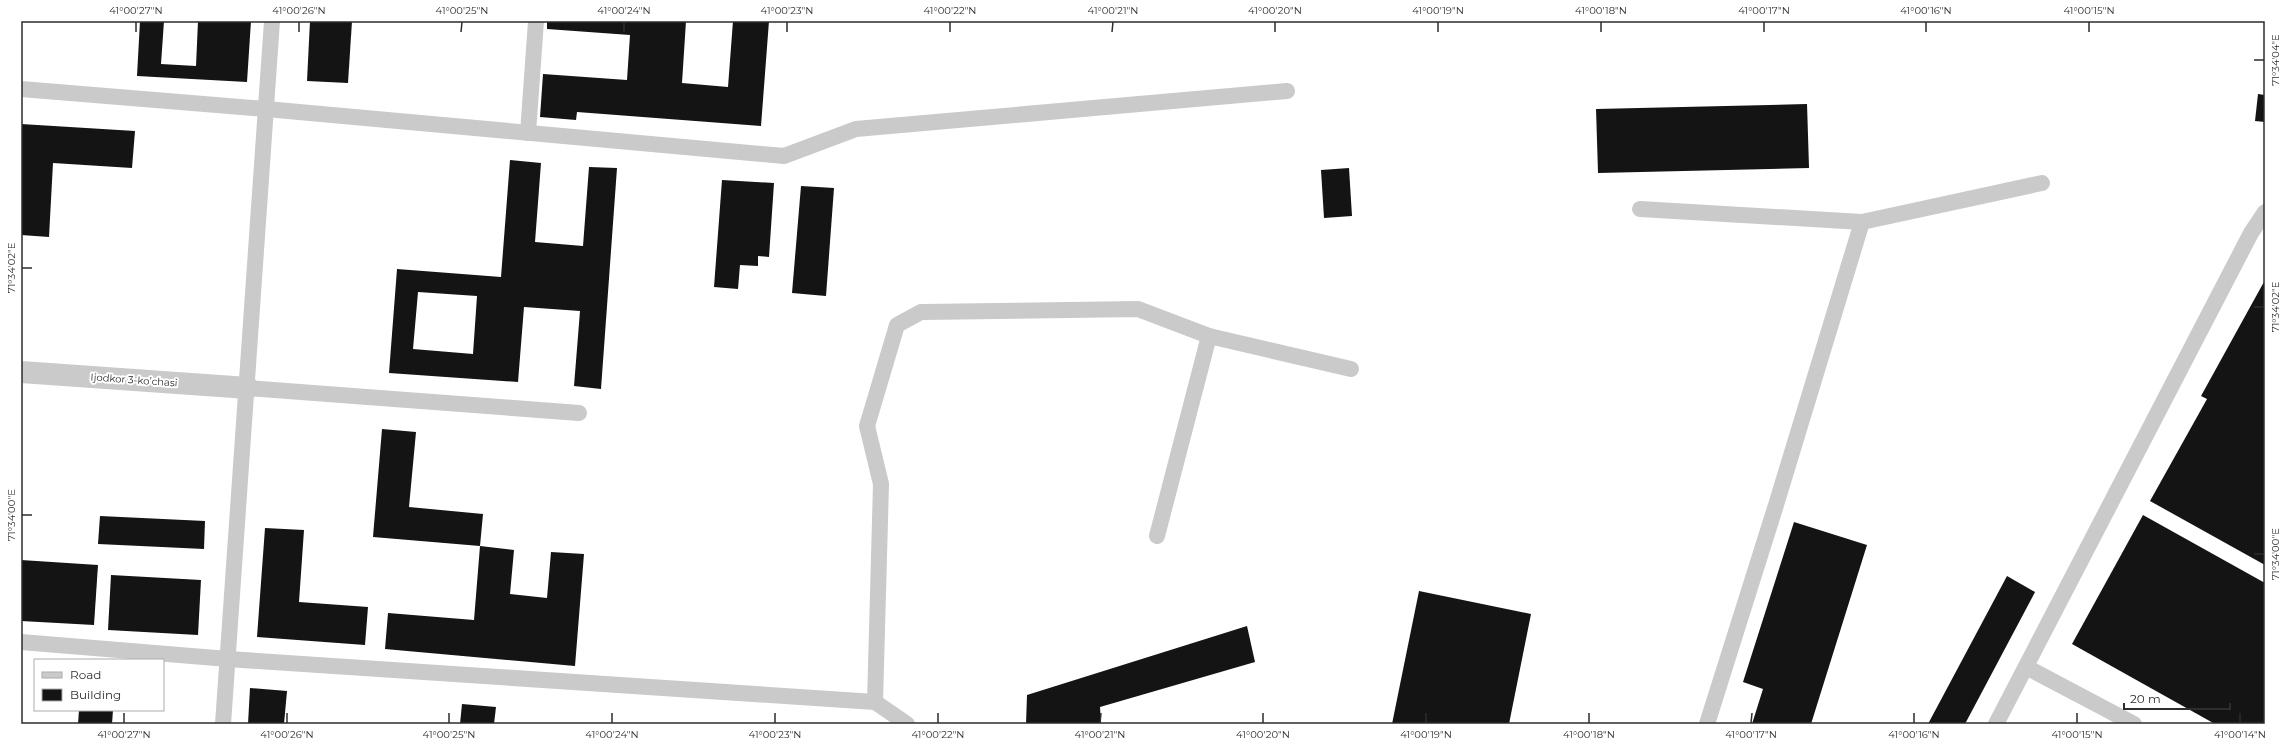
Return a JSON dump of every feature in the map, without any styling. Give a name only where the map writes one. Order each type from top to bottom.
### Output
[{"type":"street","name":"Ijodkor 3-koʼchasi","points":[[21,372],[248,388]]},
{"type":"lane","points":[[223,724],[248,388],[272,21]]},
{"type":"lane","points":[[528,134],[536,21]]},
{"type":"lane","points":[[21,89],[266,108],[528,134],[784,156],[856,130],[1287,91]]},
{"type":"lane","points":[[1640,209],[1862,222],[2042,183]]},
{"type":"lane","points":[[1996,724],[2243,247],[2265,212]]},
{"type":"lane","points":[[1707,724],[1776,505],[1862,222]]},
{"type":"lane","points":[[875,702],[882,484],[867,426],[897,325],[921,312],[1138,309],[1209,336],[1350,369]]},
{"type":"lane","points":[[1157,536],[1209,336]]},
{"type":"lane","points":[[248,388],[579,413]]},
{"type":"lane","points":[[21,642],[228,659],[875,702],[908,724]]},
{"type":"lane","points":[[2026,667],[2134,724]]},
{"type":"building","points":[[140,21],[164,21],[161,64],[196,66],[198,21],[251,21],[247,82],[137,76]]},
{"type":"building","points":[[310,21],[352,21],[348,83],[307,81]]},
{"type":"building","points":[[547,21],[686,21],[682,83],[728,87],[733,21],[769,21],[761,126],[577,112],[576,120],[540,117],[543,74],[627,80],[630,35],[547,29]]},
{"type":"building","points":[[2258,94],[2265,95],[2265,122],[2255,121]]},
{"type":"building","points":[[1807,104],[1809,168],[1598,173],[1596,109]]},
{"type":"building","points":[[21,124],[135,131],[132,168],[53,163],[49,237],[21,235]]},
{"type":"building","points":[[510,160],[541,163],[535,242],[583,246],[589,167],[617,168],[601,389],[574,386],[580,311],[524,307],[518,382],[389,373],[397,269],[501,277]],"holes":[[[418,292],[477,296],[473,354],[413,349]]]},
{"type":"building","points":[[1349,168],[1352,216],[1324,218],[1321,170]]},
{"type":"building","points":[[722,180],[774,183],[769,257],[758,256],[758,266],[740,265],[738,289],[714,287]]},
{"type":"building","points":[[801,186],[834,188],[826,296],[792,293]]},
{"type":"building","points":[[2265,280],[2265,565],[2150,501],[2207,399],[2201,396]]},
{"type":"building","points":[[382,429],[416,432],[409,507],[483,514],[480,546],[373,537]]},
{"type":"building","points":[[2143,515],[2265,583],[2265,724],[2215,724],[2072,644]]},
{"type":"building","points":[[100,516],[205,521],[204,549],[98,544]]},
{"type":"building","points":[[1794,522],[1867,545],[1811,724],[1752,724],[1763,689],[1743,682]]},
{"type":"building","points":[[265,528],[304,530],[299,602],[368,607],[365,645],[257,637]]},
{"type":"building","points":[[480,546],[514,550],[510,594],[547,598],[551,552],[584,554],[575,666],[385,649],[388,613],[474,620]]},
{"type":"building","points":[[21,560],[98,565],[94,625],[21,621]]},
{"type":"building","points":[[111,575],[201,580],[198,635],[108,630]]},
{"type":"building","points":[[2007,576],[2035,592],[1965,724],[1928,724]]},
{"type":"building","points":[[1419,591],[1531,614],[1509,724],[1392,724]]},
{"type":"building","points":[[1247,626],[1255,662],[1100,707],[1101,724],[1026,724],[1027,695]]},
{"type":"building","points":[[250,688],[287,691],[284,724],[248,724]]},
{"type":"building","points":[[462,704],[496,707],[494,724],[460,724]]},
{"type":"building","points":[[79,711],[113,711],[112,724],[78,724]]}]
